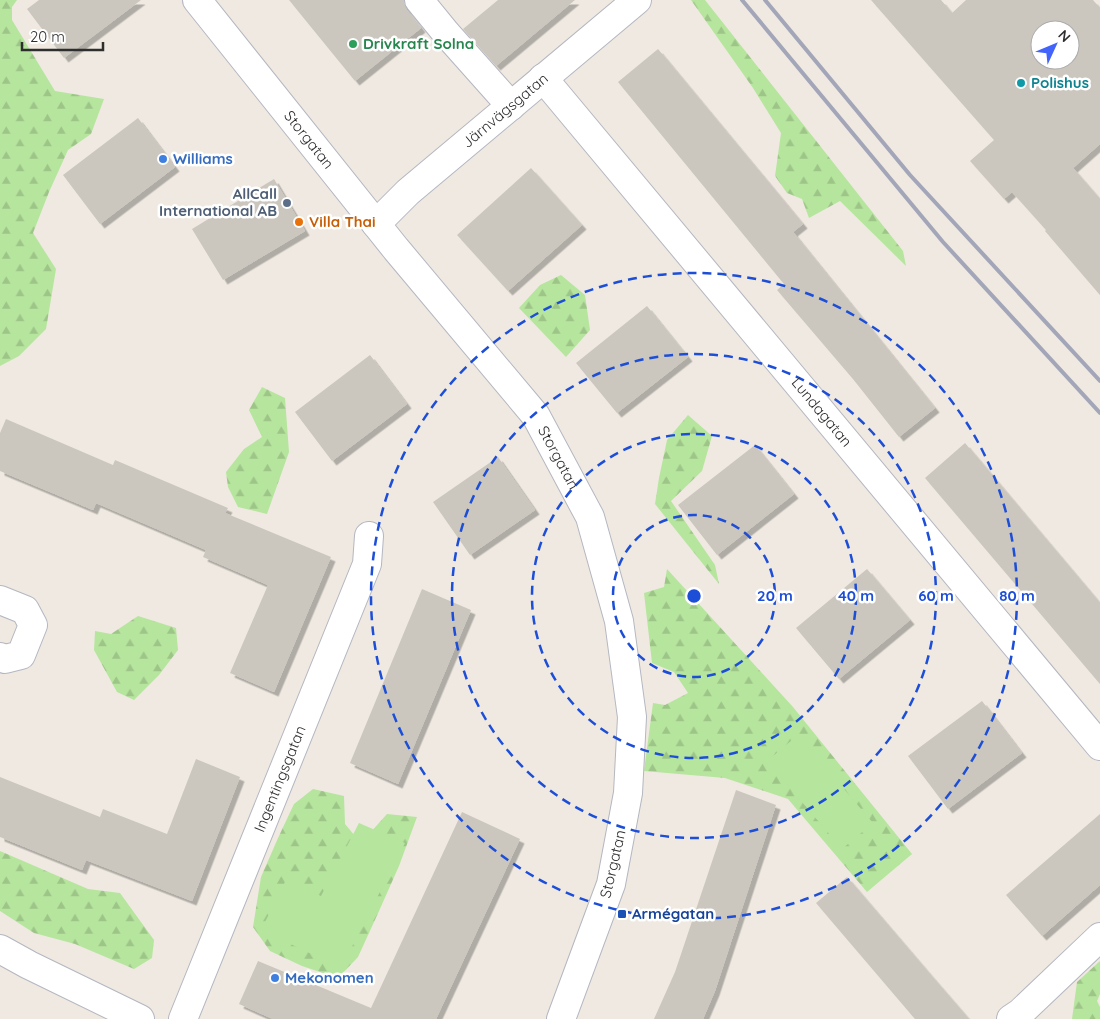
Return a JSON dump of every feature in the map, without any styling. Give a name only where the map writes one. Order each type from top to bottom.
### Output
[{"type":"street","name":"Storgatan","points":[[197,0],[376,224],[536,416],[590,517],[619,621],[632,716],[628,793],[611,884],[561,1019]]},
{"type":"street","points":[[419,0],[511,106]]},
{"type":"street","name":"Järnvägsgatan","points":[[376,224],[408,192],[637,0]]},
{"type":"street","name":"Lundagatan","points":[[543,78],[1100,746]]},
{"type":"street","name":"Ingentingsgatan","points":[[183,1019],[367,564],[369,536]]},
{"type":"street","points":[[0,600],[25,610],[33,625],[21,654],[6,659],[0,657]]},
{"type":"street","points":[[1018,1017],[1100,937]]},
{"type":"street","points":[[0,950],[140,1019]]},
{"type":"green space","points":[[0,0],[17,0],[12,7],[12,20],[55,91],[104,99],[91,134],[68,150],[33,233],[56,269],[46,329],[19,356],[0,366]]},
{"type":"green space","points":[[691,0],[705,0],[903,251],[906,266],[840,201],[809,218],[802,199],[787,193],[775,176],[781,133],[753,88]]},
{"type":"green space","points":[[561,275],[585,295],[590,330],[566,357],[519,308],[540,285]]},
{"type":"green space","points":[[262,387],[285,398],[289,452],[267,514],[238,507],[228,487],[226,472],[244,449],[262,437],[249,410]]},
{"type":"green space","points":[[688,415],[712,436],[702,471],[671,501],[715,565],[719,584],[655,504],[667,440]]},
{"type":"green space","points":[[667,569],[793,707],[912,854],[867,892],[788,799],[725,778],[644,771],[653,703],[665,705],[688,693],[674,672],[652,663],[644,593],[664,587]]},
{"type":"green space","points":[[138,616],[176,628],[178,650],[159,675],[134,700],[117,692],[94,650],[95,631],[111,634]]},
{"type":"green space","points":[[798,735],[873,823],[842,849],[767,761]]},
{"type":"green space","points":[[313,789],[344,796],[345,824],[361,843],[387,814],[417,817],[399,866],[358,957],[338,978],[302,966],[270,951],[253,927],[261,877],[294,804]]},
{"type":"green space","points":[[359,823],[405,843],[341,968],[261,930],[286,880],[321,896]]},
{"type":"green space","points":[[0,851],[88,889],[120,893],[154,940],[152,958],[134,969],[75,944],[34,933],[0,911]]},
{"type":"green space","points":[[1100,961],[1100,994],[1097,1001],[1100,1007],[1100,1019],[1072,1019],[1077,982]]},
{"type":"building","points":[[39,0],[141,0],[64,58],[27,9]]},
{"type":"building","points":[[289,0],[404,0],[407,10],[421,28],[355,81]]},
{"type":"building","points":[[498,0],[575,0],[496,66],[463,29]]},
{"type":"building","name":"Polishus","points":[[871,0],[941,0],[952,13],[966,0],[1093,0],[1100,8],[1100,144],[1073,168],[1100,199],[1100,295],[1012,192],[1004,199],[970,161],[994,140]]},
{"type":"building","points":[[658,49],[803,224],[793,232],[935,408],[899,437],[853,379],[777,290],[784,284],[618,82]]},
{"type":"building","points":[[138,118],[175,167],[100,224],[63,175]]},
{"type":"building","points":[[531,168],[582,225],[508,291],[457,235]]},
{"type":"building","points":[[274,179],[305,231],[223,280],[192,229]]},
{"type":"building","points":[[647,306],[688,357],[617,413],[576,363]]},
{"type":"building","points":[[370,355],[407,404],[332,461],[295,412]]},
{"type":"building","points":[[6,419],[113,465],[115,460],[228,508],[225,513],[331,557],[274,692],[230,673],[268,585],[203,557],[206,550],[96,503],[93,510],[0,471],[0,433]]},
{"type":"building","points":[[965,443],[1100,603],[1100,684],[925,478]]},
{"type":"building","points":[[755,445],[794,494],[717,555],[678,505]]},
{"type":"building","points":[[498,457],[535,510],[470,555],[433,502]]},
{"type":"building","points":[[867,569],[910,620],[839,679],[796,628]]},
{"type":"building","points":[[422,589],[471,610],[398,784],[350,763]]},
{"type":"building","points":[[982,701],[1022,753],[948,809],[908,756]]},
{"type":"building","points":[[196,759],[240,777],[192,901],[86,860],[82,870],[0,837],[0,777],[100,817],[103,809],[167,834]]},
{"type":"building","points":[[736,790],[776,805],[715,991],[703,1019],[654,1019],[675,972]]},
{"type":"building","points":[[462,812],[520,839],[436,1019],[273,1019],[239,1004],[258,961],[371,1008]]},
{"type":"building","points":[[1100,814],[1100,885],[1042,936],[1006,895]]},
{"type":"building","points":[[847,877],[969,1019],[915,1019],[816,903]]},
{"type":"railway","points":[[742,0],[943,242],[1100,413]]},
{"type":"railway","points":[[765,0],[910,175],[1100,381]]},
{"type":"place","name":"Drivkraft Solna","points":[[353,44]]},
{"type":"place","name":"Polishus","points":[[1021,83]]},
{"type":"place","name":"Williams","points":[[163,159]]},
{"type":"place","name":"AllCall International AB","points":[[287,203]]},
{"type":"place","name":"Villa Thai","points":[[299,222]]},
{"type":"place","name":"Armégatan","points":[[622,914]]},
{"type":"place","name":"Mekonomen","points":[[275,978]]}]
